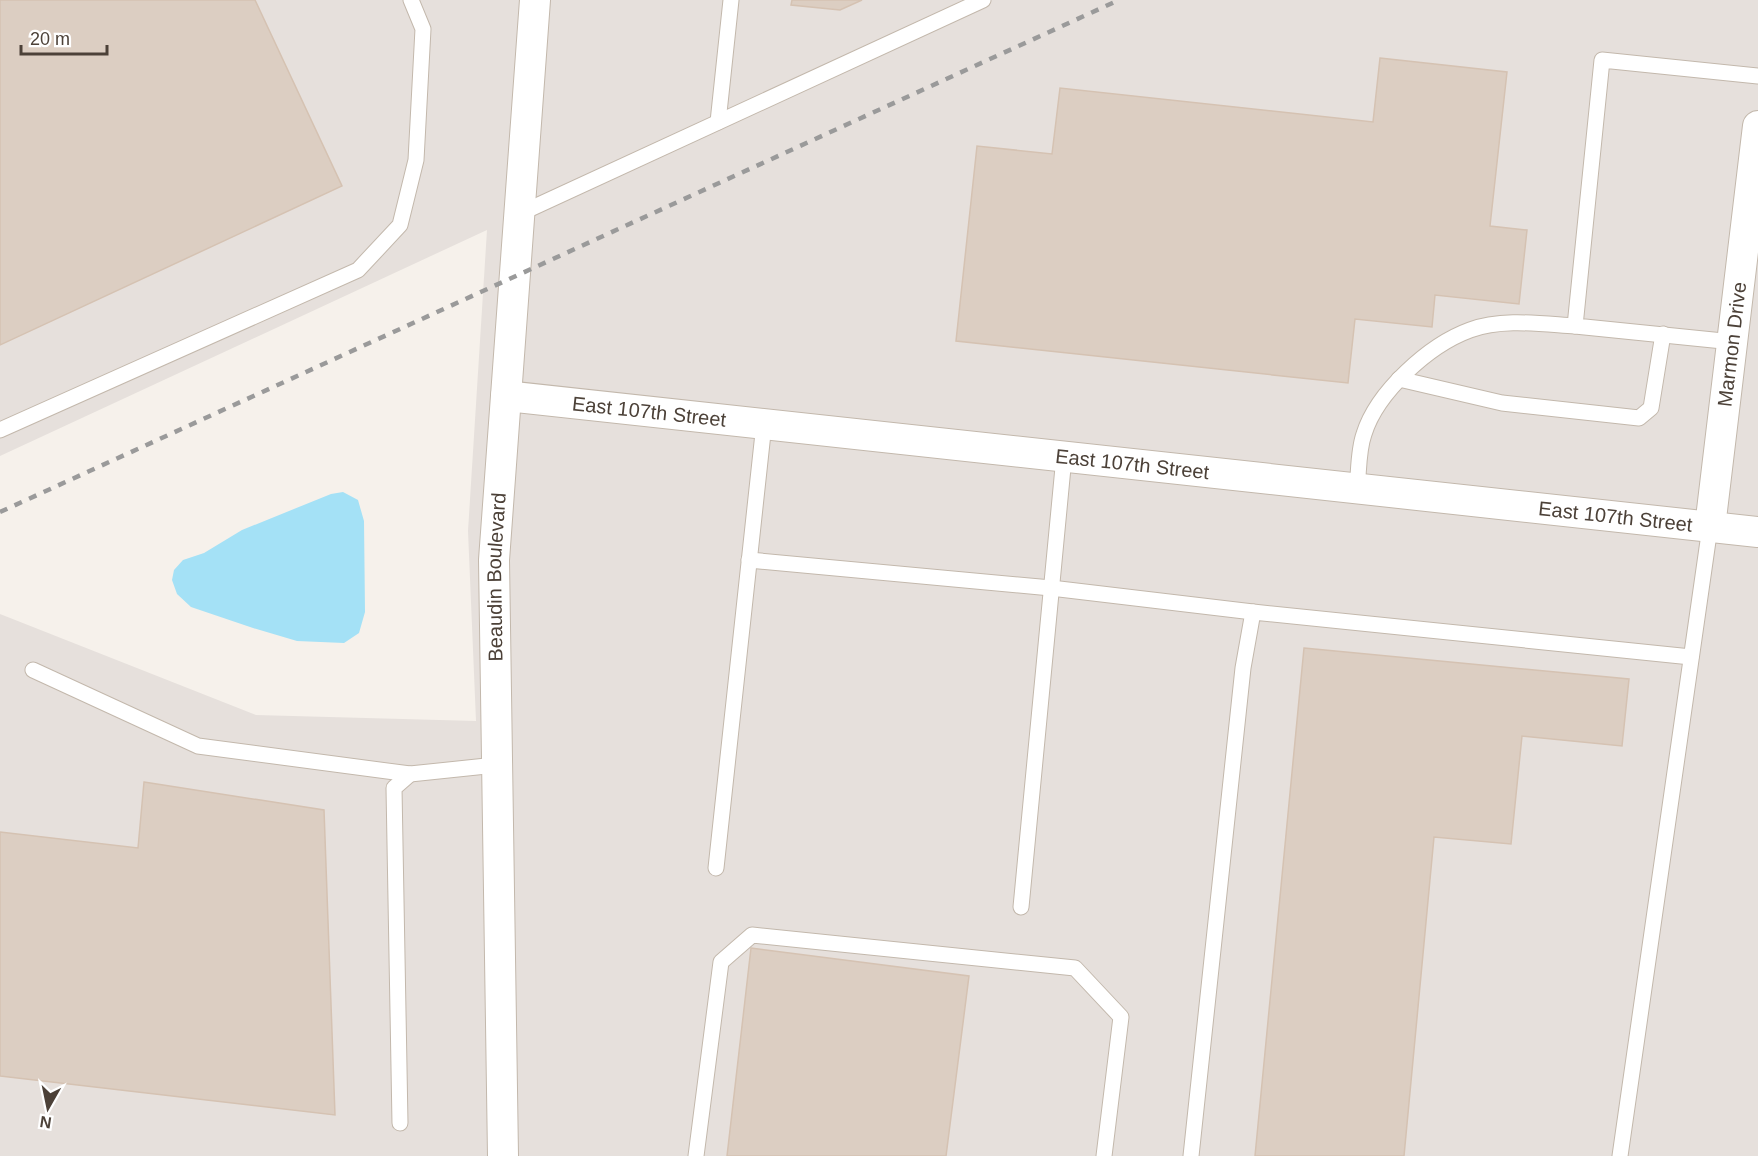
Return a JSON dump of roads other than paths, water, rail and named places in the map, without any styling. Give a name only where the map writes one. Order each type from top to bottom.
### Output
[{"type":"street","name":"Beaudin Boulevard","points":[[503,1156],[494,560],[535,0]]},
{"type":"street","name":"Marmon Drive","points":[[1710,527],[1757,133]]},
{"type":"street","name":"East 107th Street","points":[[507,396],[1758,532]]},
{"type":"lane","points":[[0,430],[358,270],[400,225],[416,160],[423,29],[411,0]]},
{"type":"lane","points":[[718,122],[731,0]]},
{"type":"lane","points":[[519,214],[983,0]]},
{"type":"lane","points":[[1575,326],[1602,60],[1758,76]]},
{"type":"lane","points":[[1357,489],[1363,436],[1373,411],[1399,379],[1433,352],[1470,330],[1513,323],[1575,326],[1732,342]]},
{"type":"lane","points":[[1399,379],[1502,403],[1639,418],[1651,408],[1663,334]]},
{"type":"lane","points":[[716,868],[764,424]]},
{"type":"lane","points":[[1021,907],[1064,457]]},
{"type":"lane","points":[[1620,1156],[1710,527]]},
{"type":"lane","points":[[749,560],[1052,588],[1253,612],[1691,657]]},
{"type":"lane","points":[[1191,1156],[1243,668],[1253,612]]},
{"type":"lane","points":[[33,670],[198,746],[410,774],[496,765]]},
{"type":"lane","points":[[400,1123],[394,788],[410,774]]},
{"type":"lane","points":[[696,1156],[721,962],[752,935],[1075,968],[1121,1017],[1104,1156]]},
{"type":"water","points":[[343,492],[358,500],[364,521],[365,612],[359,633],[344,643],[297,641],[191,607],[177,594],[172,580],[174,570],[183,560],[204,553],[242,530],[331,494]]},
{"type":"railway","points":[[0,512],[1119,0]]}]
